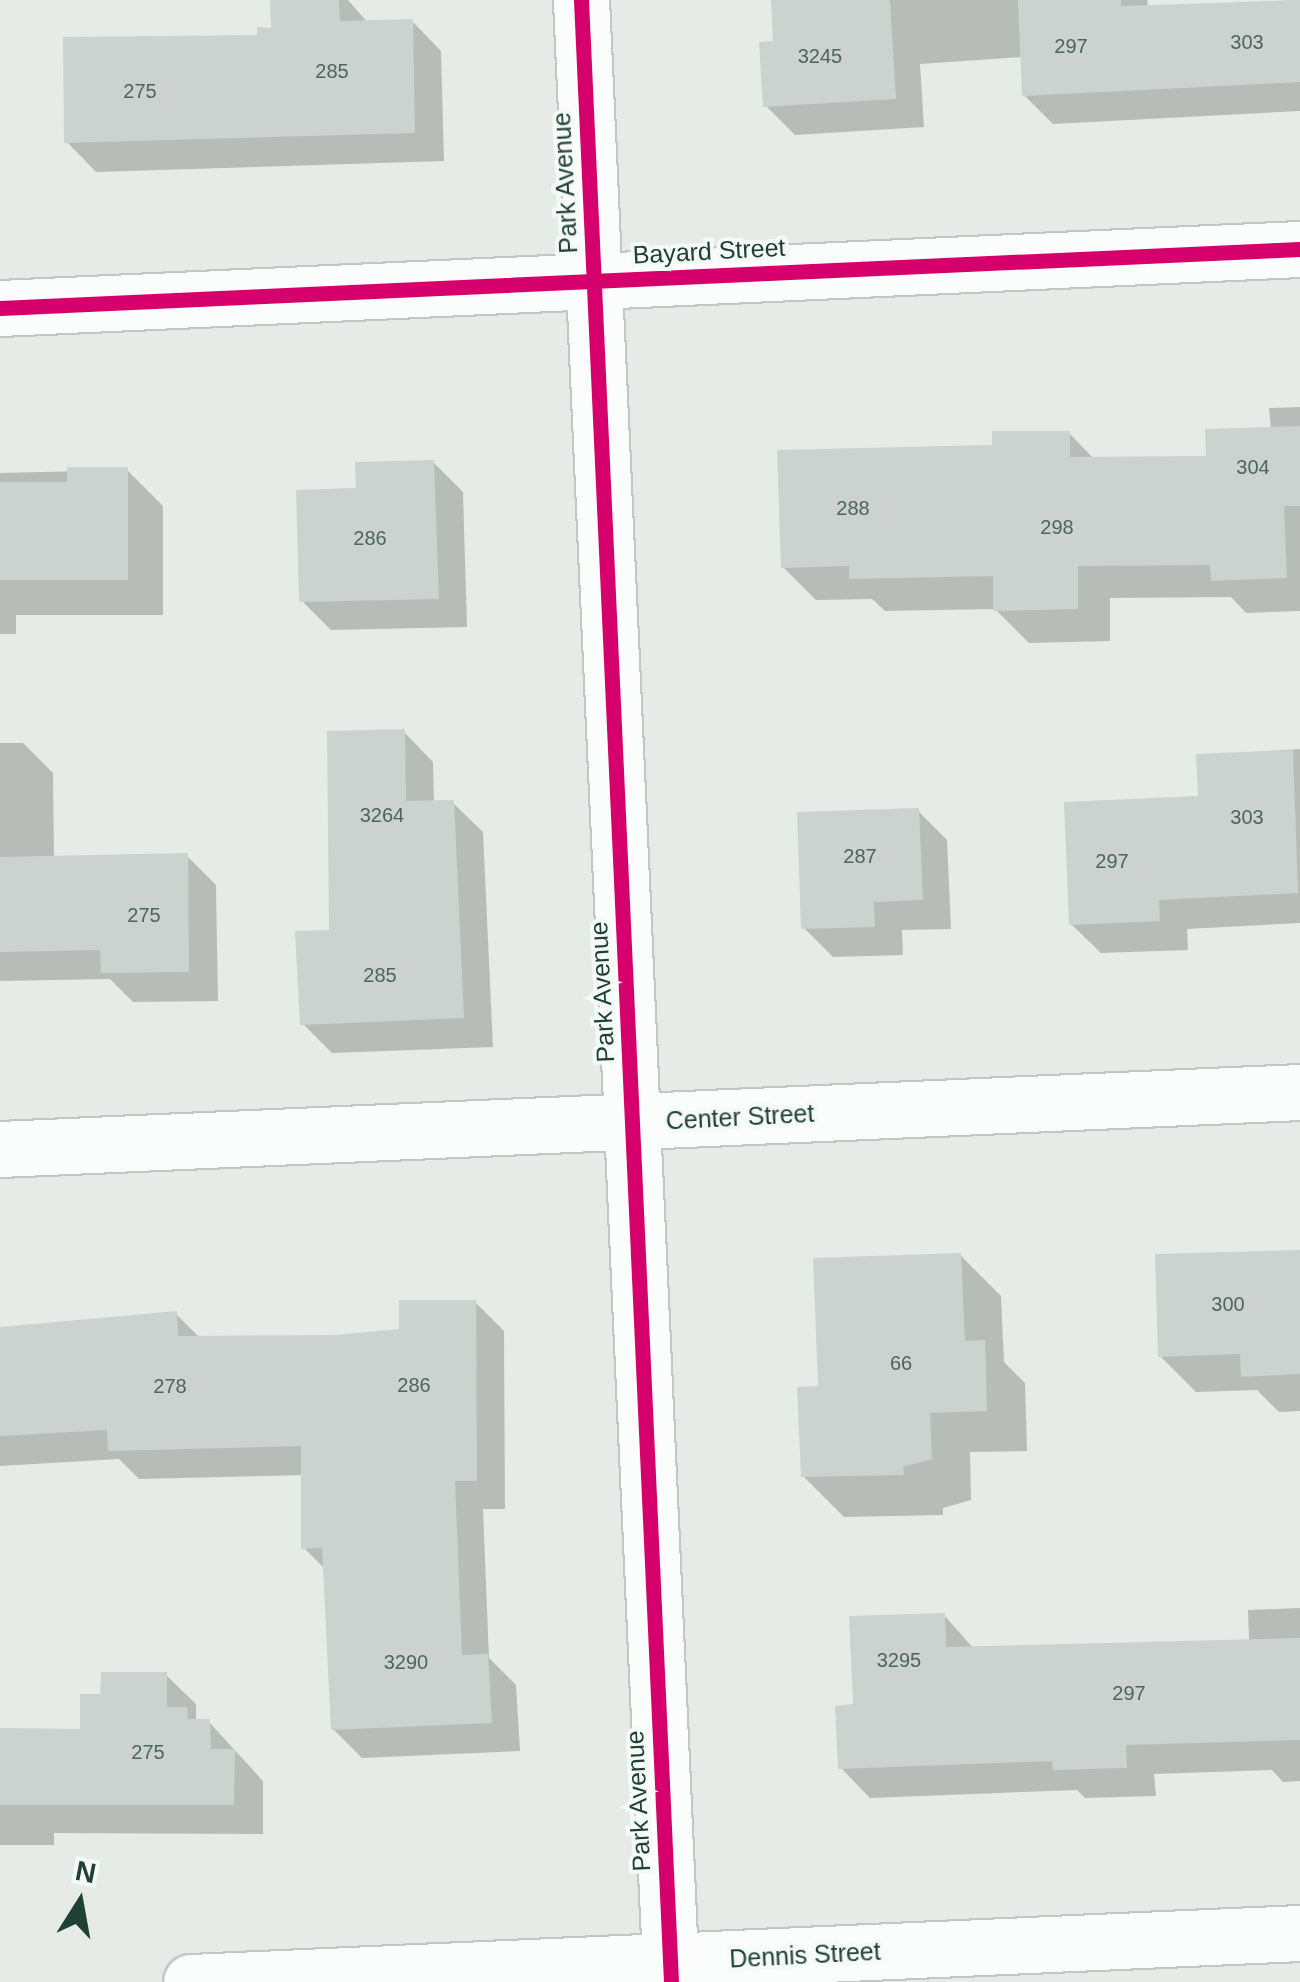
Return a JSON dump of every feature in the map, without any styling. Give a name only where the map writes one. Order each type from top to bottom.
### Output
[{"type":"street","name":"Park Avenue","points":[[581,0],[670,1971]]},
{"type":"street","name":"Bayard Street","points":[[0,308],[1300,249]]},
{"type":"street","name":"Center Street","points":[[0,1149],[1300,1092]]},
{"type":"street","name":"Dennis Street","points":[[191,1982],[670,1971],[1300,1932]]},
{"type":"building","points":[[270,0],[339,0],[340,21],[413,19],[415,133],[64,143],[63,37],[257,35],[257,27],[271,28]]},
{"type":"building","points":[[771,0],[890,0],[896,99],[763,107],[759,42],[773,41]]},
{"type":"building","points":[[1018,0],[1121,0],[1121,6],[1300,0],[1300,82],[1022,96]]},
{"type":"building","points":[[1300,426],[1300,506],[1284,506],[1287,578],[1211,581],[1210,565],[1078,566],[1078,609],[993,611],[993,576],[849,579],[849,566],[781,568],[777,450],[992,445],[992,431],[1070,431],[1070,457],[1206,456],[1205,429]]},
{"type":"building","points":[[434,460],[439,599],[299,602],[296,490],[356,488],[355,462]]},
{"type":"building","points":[[67,467],[128,467],[128,580],[0,580],[0,482],[67,482]]},
{"type":"building","points":[[405,729],[406,801],[454,800],[464,1018],[300,1025],[295,931],[329,930],[327,731]]},
{"type":"building","points":[[1293,750],[1298,893],[1159,900],[1160,921],[1069,925],[1064,802],[1198,796],[1196,754]]},
{"type":"building","points":[[919,808],[923,900],[874,902],[875,927],[801,929],[797,812]]},
{"type":"building","points":[[188,853],[189,972],[101,973],[100,950],[0,952],[0,857]]},
{"type":"building","points":[[1300,1250],[1300,1374],[1241,1377],[1240,1354],[1158,1357],[1155,1254]]},
{"type":"building","points":[[961,1253],[965,1341],[985,1340],[987,1411],[930,1413],[932,1459],[903,1467],[904,1475],[801,1477],[797,1387],[818,1386],[813,1258]]},
{"type":"building","points":[[399,1300],[476,1300],[477,1481],[455,1481],[462,1655],[488,1654],[492,1723],[331,1730],[322,1548],[301,1549],[301,1446],[108,1451],[107,1430],[0,1436],[0,1327],[177,1311],[178,1336],[335,1335],[399,1329]]},
{"type":"building","points":[[945,1613],[946,1647],[1300,1638],[1300,1740],[1126,1745],[1127,1768],[1053,1770],[1052,1761],[838,1769],[835,1706],[853,1704],[849,1616]]},
{"type":"building","points":[[101,1672],[167,1672],[167,1707],[187,1707],[188,1719],[210,1719],[211,1749],[235,1749],[234,1805],[0,1805],[0,1728],[80,1729],[80,1694],[100,1694]]},
{"type":"cycle path","points":[[581,0],[671,1982]]},
{"type":"cycle path","points":[[0,308],[1300,249]]}]
